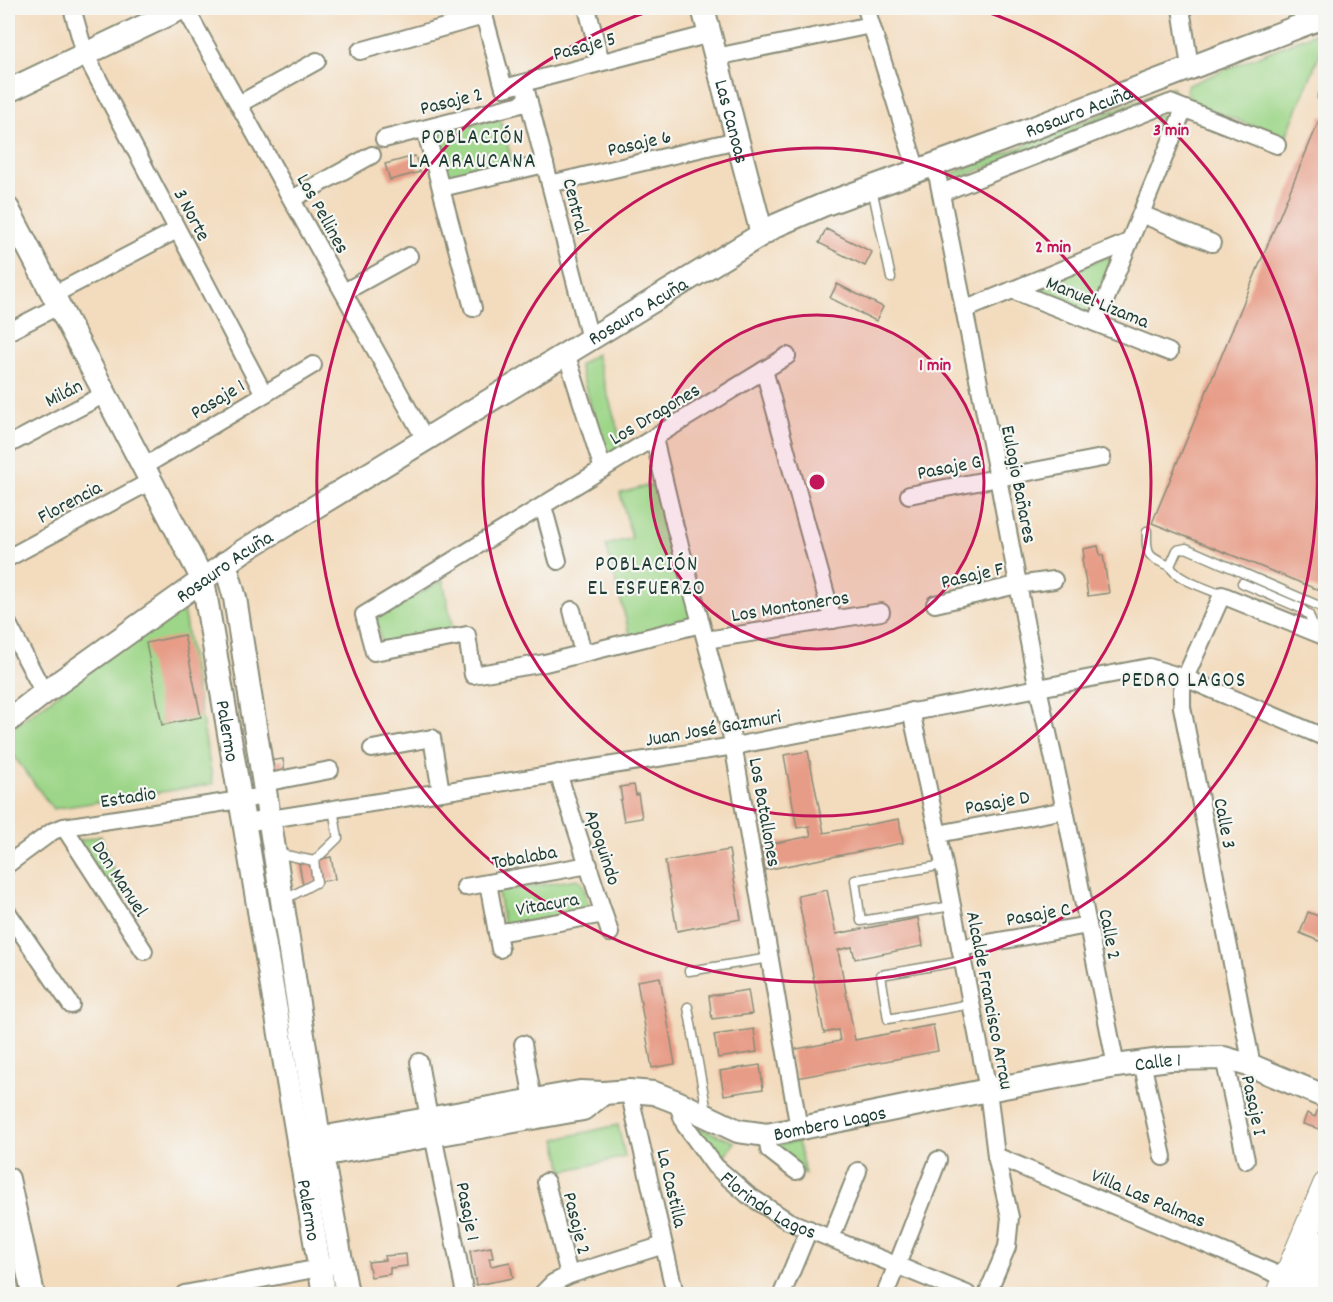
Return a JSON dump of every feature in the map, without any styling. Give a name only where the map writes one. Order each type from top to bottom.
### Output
[{"type":"main road","points":[[1290,1289],[1326,1185]]},
{"type":"main road","points":[[1290,1289],[1326,1244]]},
{"type":"street","name":"3 Norte","points":[[72,8],[84,54],[264,394]]},
{"type":"street","points":[[8,92],[184,8]]},
{"type":"street","name":"Los Pellines","points":[[184,8],[425,439]]},
{"type":"street","points":[[587,8],[601,62]]},
{"type":"street","name":"Las Canoas","points":[[703,8],[762,234]]},
{"type":"street","name":"Eulogio Bañares","points":[[866,8],[926,168],[940,193],[998,478],[1017,585],[1065,810]]},
{"type":"street","points":[[1181,8],[1190,67]]},
{"type":"street","points":[[360,51],[483,12]]},
{"type":"street","name":"Pasaje 5","points":[[483,12],[504,88],[710,34]]},
{"type":"street","name":"Rosauro Acuña","points":[[8,721],[259,540],[789,219],[1326,16]]},
{"type":"street","points":[[716,57],[871,25]]},
{"type":"street","points":[[238,104],[317,61]]},
{"type":"street","name":"Central","points":[[524,83],[590,339]]},
{"type":"street","name":"Pasaje 2","points":[[384,139],[529,102]]},
{"type":"street","name":"Rosauro Acuña","points":[[940,193],[1170,102],[1277,145]]},
{"type":"street","points":[[1096,323],[1184,109]]},
{"type":"street","points":[[424,129],[473,308]]},
{"type":"street","name":"Pasaje 6","points":[[550,184],[737,140]]},
{"type":"street","points":[[292,199],[372,155]]},
{"type":"street","points":[[441,188],[545,164]]},
{"type":"street","name":"Palermo","points":[[9,214],[203,580],[244,823],[310,1148],[342,1264],[347,1294]]},
{"type":"street","points":[[1141,214],[1212,243]]},
{"type":"street","points":[[8,332],[56,300],[177,230]]},
{"type":"street","points":[[964,310],[1130,242]]},
{"type":"street","points":[[344,292],[409,256]]},
{"type":"street","name":"Manuel Lizama","points":[[1012,290],[1169,352]]},
{"type":"street","points":[[566,353],[603,469]]},
{"type":"street","name":"Los Dragones","points":[[583,653],[545,663],[473,675],[467,635],[374,652],[364,615],[787,356]]},
{"type":"street","name":"Pasaje 1","points":[[147,474],[264,394],[313,365]]},
{"type":"street","points":[[764,370],[833,620]]},
{"type":"street","name":"Milán","points":[[8,444],[105,394]]},
{"type":"street","name":"Los Batallones","points":[[654,438],[675,527],[734,746],[800,1129]]},
{"type":"street","name":"Pasaje G","points":[[909,495],[1102,458]]},
{"type":"street","name":"Florencia","points":[[8,558],[147,474]]},
{"type":"street","points":[[543,506],[558,561]]},
{"type":"street","name":"Palermo","points":[[225,563],[236,598],[282,901],[324,1294]]},
{"type":"street","name":"Pasaje F","points":[[936,604],[1017,585],[1054,580]]},
{"type":"street","points":[[1222,595],[1320,635]]},
{"type":"street","name":"Calle 3","points":[[1222,595],[1185,678],[1182,706],[1252,1066]]},
{"type":"street","points":[[572,610],[583,653],[701,624]]},
{"type":"street","name":"Los Montoneros","points":[[706,640],[881,612]]},
{"type":"street","points":[[8,624],[44,693]]},
{"type":"street","name":"Juan José Gazmuri","points":[[244,823],[734,746],[1149,667],[1185,678],[1326,738]]},
{"type":"street","name":"Alcalde Francisco Arrau","points":[[911,711],[938,834],[988,1090],[996,1156],[1010,1217],[1007,1247],[987,1294]]},
{"type":"street","points":[[372,748],[432,738],[441,792]]},
{"type":"street","points":[[265,789],[330,770]]},
{"type":"street","name":"Apoquindo","points":[[558,773],[610,933]]},
{"type":"street","name":"Estadio","points":[[8,864],[53,831],[64,827],[240,799],[265,789]]},
{"type":"street","name":"Pasaje D","points":[[938,834],[1065,810]]},
{"type":"street","name":"Calle 2","points":[[1065,810],[1116,1066]]},
{"type":"street","name":"Don Manuel","points":[[64,827],[144,951]]},
{"type":"street","name":"Tobalaba","points":[[465,887],[589,865]]},
{"type":"street","name":"Vitacura","points":[[488,883],[499,941],[604,914]]},
{"type":"street","points":[[8,913],[71,1005]]},
{"type":"street","name":"Pasaje C","points":[[961,954],[1088,925]]},
{"type":"street","points":[[523,1044],[533,1100]]},
{"type":"street","name":"Calle 1","points":[[988,1090],[1142,1062],[1224,1058],[1252,1066],[1326,1097]]},
{"type":"street","name":"Pasaje I","points":[[1224,1058],[1246,1160]]},
{"type":"street","name":"Pasaje 1","points":[[419,1062],[465,1294]]},
{"type":"street","points":[[1142,1062],[1163,1157]]},
{"type":"street","name":"Bombero Lagos","points":[[677,1102],[738,1131],[767,1135],[988,1090]]},
{"type":"street","name":"La Castilla","points":[[629,1091],[675,1294]]},
{"type":"street","points":[[431,1127],[533,1100],[580,1092],[654,1093],[677,1102]]},
{"type":"street","points":[[310,1148],[431,1127],[583,1108],[604,1093]]},
{"type":"street","name":"Florindo Lagos","points":[[677,1102],[685,1125],[715,1167],[748,1194],[788,1221],[967,1294]]},
{"type":"street","points":[[767,1135],[769,1150],[796,1171]]},
{"type":"street","name":"Villa Las Palmas","points":[[996,1156],[1290,1289]]},
{"type":"street","points":[[885,1294],[938,1160]]},
{"type":"street","points":[[831,1238],[858,1171]]},
{"type":"street","points":[[8,1179],[33,1294]]},
{"type":"street","name":"Pasaje 2","points":[[546,1182],[569,1275]]},
{"type":"street","points":[[783,1294],[809,1229]]},
{"type":"street","points":[[542,1294],[554,1283],[569,1275],[664,1245]]},
{"type":"street","points":[[184,1294],[342,1264]]},
{"type":"lane","points":[[872,187],[891,279]]},
{"type":"lane","points":[[1147,531],[1146,548],[1152,558],[1170,566],[1172,571],[1183,578],[1222,595]]},
{"type":"lane","points":[[1170,566],[1177,550],[1186,548],[1326,609]]},
{"type":"lane","points":[[1242,583],[1300,608],[1309,615],[1320,635]]},
{"type":"lane","points":[[314,861],[338,838],[333,809]]},
{"type":"lane","points":[[275,853],[314,861]]},
{"type":"lane","points":[[282,901],[317,882],[314,861]]},
{"type":"lane","points":[[944,866],[855,880],[861,921],[952,906]]},
{"type":"lane","points":[[961,954],[881,975],[888,1018],[971,1004]]},
{"type":"lane","points":[[689,971],[770,958]]},
{"type":"lane","points":[[688,1007],[708,1117]]},
{"type":"green space","points":[[1320,31],[1325,31],[1325,50],[1321,51],[1285,139],[1191,102],[1186,90],[1188,85]]},
{"type":"green space","points":[[1172,87],[1175,94],[946,183],[944,177]]},
{"type":"green space","points":[[1153,113],[1172,120],[1162,149]]},
{"type":"green space","points":[[500,117],[512,161],[444,179],[433,135]]},
{"type":"green space","points":[[1121,251],[1095,316],[1025,289]]},
{"type":"green space","points":[[596,354],[623,448],[606,458],[579,365]]},
{"type":"green space","points":[[659,483],[696,622],[631,639],[606,545],[632,538],[620,493]]},
{"type":"green space","points":[[443,580],[453,631],[382,646],[376,618]]},
{"type":"green space","points":[[182,603],[213,784],[53,809],[8,748],[8,731]]},
{"type":"green space","points":[[101,836],[135,931],[76,841]]},
{"type":"green space","points":[[577,879],[582,882],[590,909],[504,927],[498,892]]},
{"type":"green space","points":[[618,1125],[625,1157],[563,1171],[556,1139]]},
{"type":"green space","points":[[700,1128],[735,1142],[722,1159],[698,1131]]},
{"type":"green space","points":[[798,1141],[805,1174],[775,1150],[774,1146]]},
{"type":"building","points":[[1321,116],[1326,118],[1326,554],[1318,571],[1326,574],[1326,593],[1152,523]]},
{"type":"building","points":[[415,156],[420,172],[390,180],[385,164]]},
{"type":"building","points":[[826,229],[872,252],[865,266],[819,243]]},
{"type":"building","points":[[837,284],[883,307],[876,321],[830,298]]},
{"type":"building","points":[[1098,546],[1100,555],[1103,555],[1109,593],[1088,596],[1082,559],[1084,558],[1083,549]]},
{"type":"building","points":[[184,635],[201,717],[162,725],[146,643]]},
{"type":"building","points":[[808,751],[824,833],[899,819],[903,843],[765,870],[761,846],[811,836],[809,826],[797,828],[784,755]]},
{"type":"building","points":[[283,759],[285,775],[270,777],[268,761]]},
{"type":"building","points":[[634,785],[642,818],[624,821],[620,787]]},
{"type":"building","points":[[729,850],[741,919],[677,931],[665,861]]},
{"type":"building","points":[[331,857],[335,879],[303,885],[299,863]]},
{"type":"building","points":[[827,890],[836,934],[918,918],[923,946],[855,959],[852,947],[838,950],[855,1040],[933,1025],[938,1051],[797,1078],[791,1050],[840,1041],[838,1030],[824,1033],[798,896]]},
{"type":"building","points":[[1308,912],[1326,919],[1326,944],[1300,933]]},
{"type":"building","points":[[660,977],[675,1064],[652,1068],[637,981]]},
{"type":"building","points":[[748,990],[752,1014],[712,1019],[709,996]]},
{"type":"building","points":[[754,1029],[757,1052],[718,1058],[714,1035]]},
{"type":"building","points":[[760,1065],[763,1089],[724,1095],[720,1071]]},
{"type":"building","points":[[1319,1106],[1326,1109],[1326,1123],[1323,1130],[1303,1124],[1307,1113],[1315,1117]]},
{"type":"building","points":[[491,1247],[493,1258],[489,1258],[491,1266],[510,1262],[513,1278],[476,1285],[470,1251]]},
{"type":"building","points":[[406,1254],[407,1266],[390,1268],[390,1274],[371,1277],[368,1262],[385,1260],[384,1256]]},
{"type":"district","name":"POBLACIÓN LA ARAUCANA","points":[[473,148]]},
{"type":"district","name":"POBLACIÓN EL ESFUERZO","points":[[647,575]]},
{"type":"district","name":"PEDRO LAGOS","points":[[1184,679]]}]
